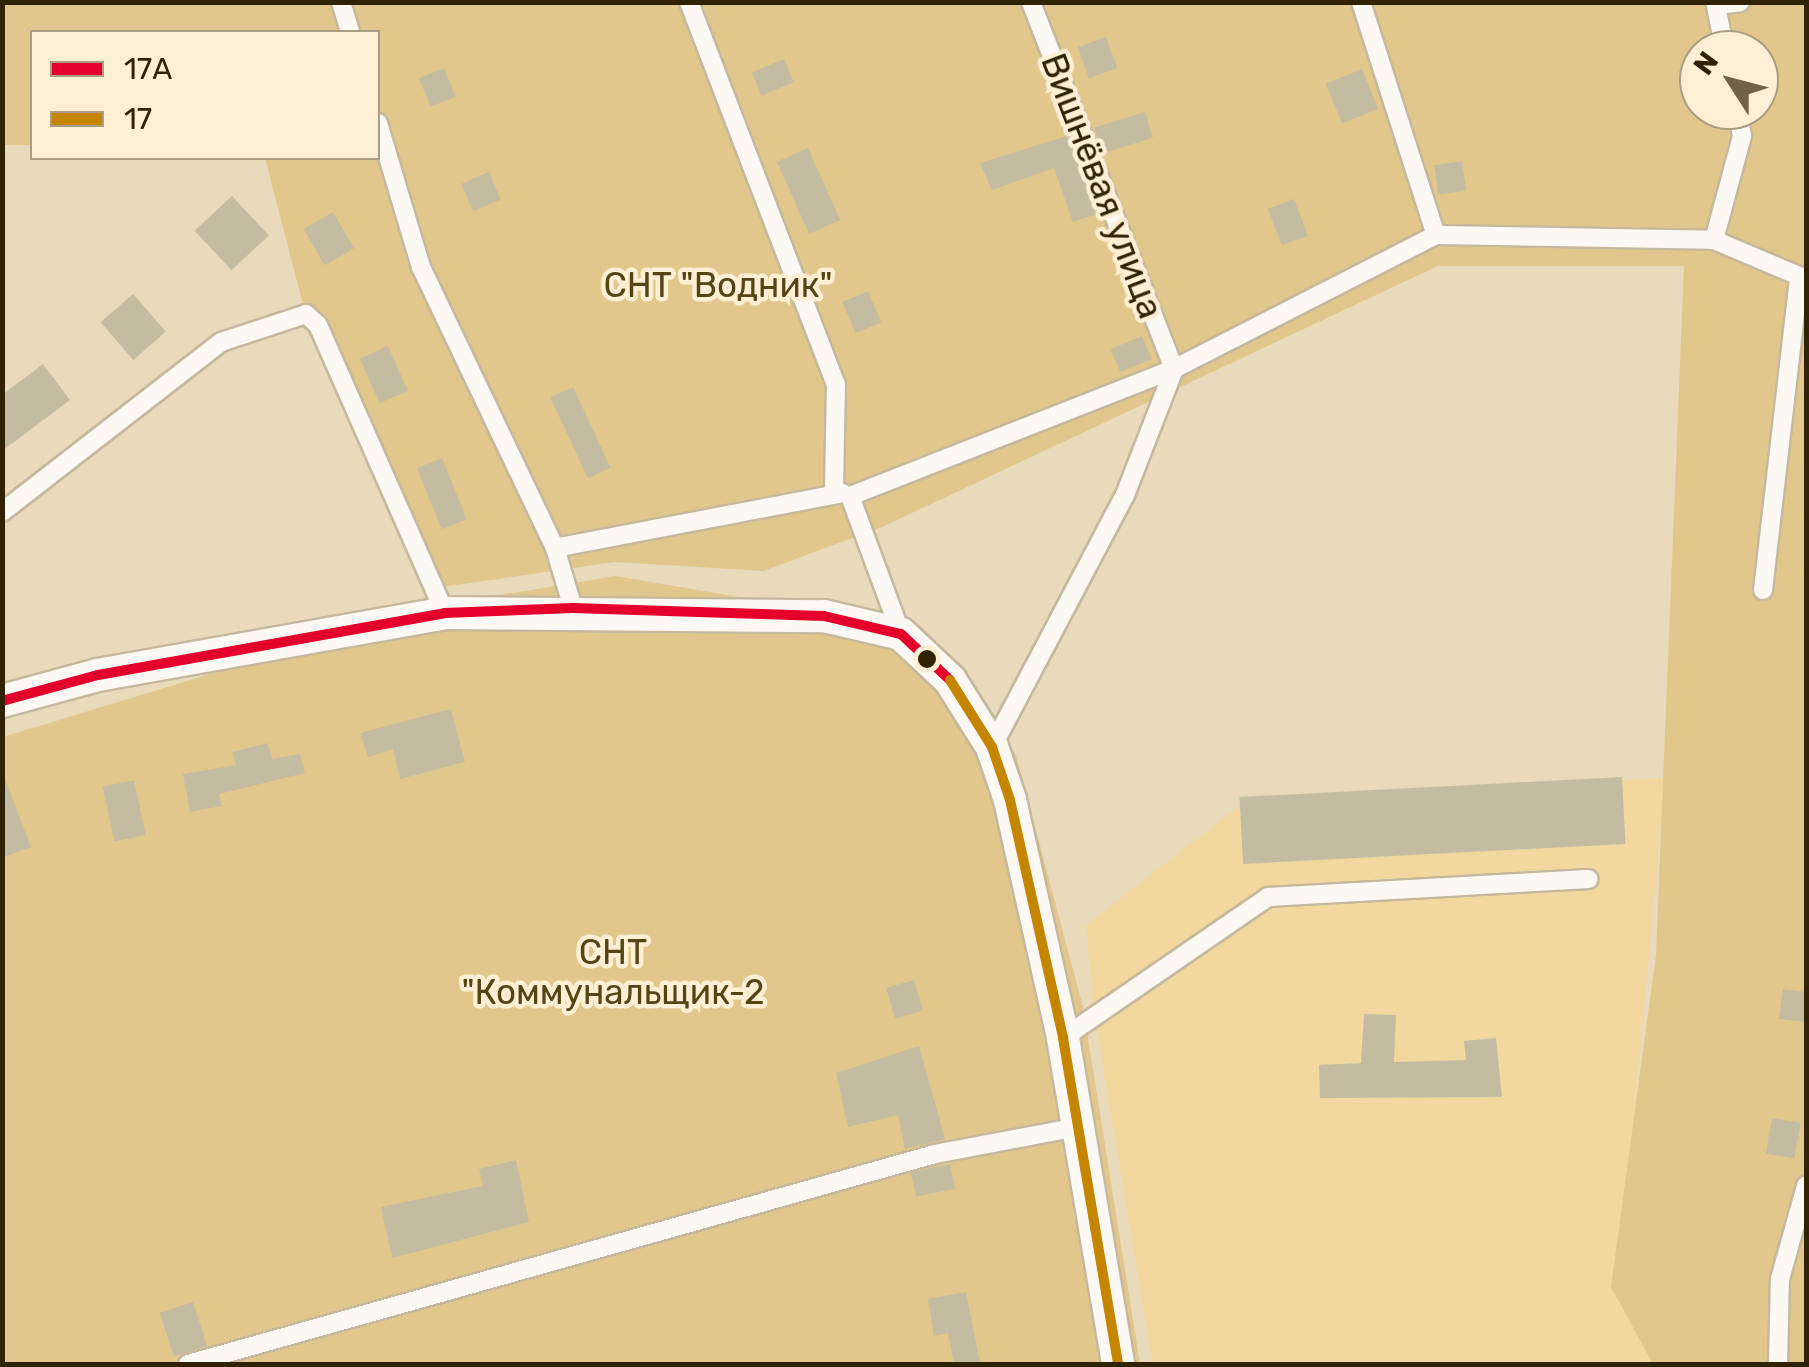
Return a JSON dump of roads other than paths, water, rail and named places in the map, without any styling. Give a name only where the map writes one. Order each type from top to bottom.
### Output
[{"type":"street","points":[[2,702],[98,674],[445,613],[572,608],[824,616],[901,634],[950,680],[992,747],[1063,1038],[1118,1364]]},
{"type":"lane","points":[[341,2],[349,30]]},
{"type":"lane","points":[[689,2],[836,384],[842,492],[901,634]]},
{"type":"lane","name":"Вишнёвая улица","points":[[1032,2],[1174,369]]},
{"type":"lane","points":[[1361,2],[1436,235]]},
{"type":"lane","points":[[1721,30],[1716,4],[1740,2]]},
{"type":"lane","points":[[380,130],[421,267],[555,548],[572,608]]},
{"type":"lane","points":[[1714,240],[1741,130]]},
{"type":"lane","points":[[555,548],[842,492],[1174,369],[1436,235],[1714,240],[1803,279],[1762,590]]},
{"type":"lane","points":[[2,512],[222,342],[306,314],[318,325],[445,613]]},
{"type":"lane","points":[[992,747],[1124,495],[1174,369]]},
{"type":"lane","points":[[1063,1038],[1268,897],[1588,879]]},
{"type":"lane","points":[[188,1364],[935,1154],[1078,1127]]},
{"type":"lane","points":[[1778,1364],[1780,1279],[1806,1186]]},
{"type":"park label","name":"СНТ \"Водник\"","points":[[718,285]]},
{"type":"park label","name":"СНТ \"Коммунальщик-2","points":[[613,972]]}]
